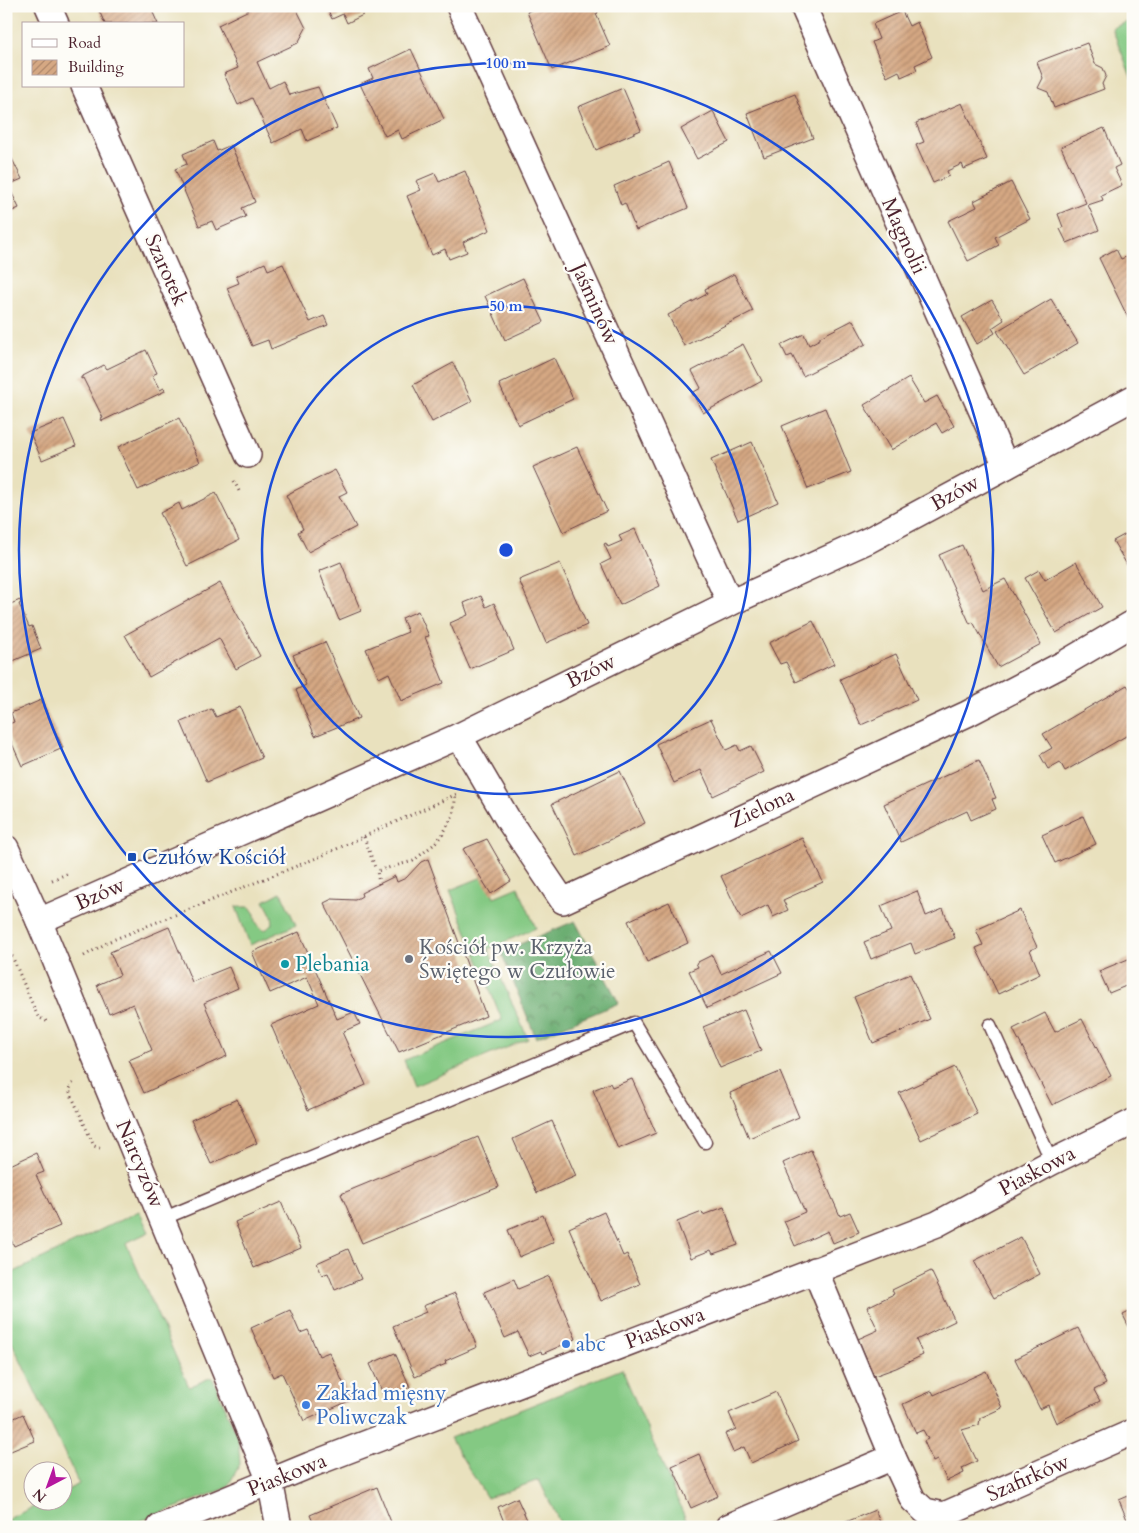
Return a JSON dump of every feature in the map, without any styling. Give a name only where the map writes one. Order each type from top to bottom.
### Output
[{"type":"street","points":[[48,6],[55,22]]},
{"type":"street","name":"Jaśminów","points":[[459,6],[730,603]]},
{"type":"street","name":"Magnolii","points":[[803,6],[1006,466]]},
{"type":"street","name":"Szarotek","points":[[85,88],[248,454]]},
{"type":"street","name":"Bzów","points":[[38,921],[460,736],[730,603],[869,540],[1133,398]]},
{"type":"street","name":"Zielona","points":[[460,736],[507,818],[563,900],[967,714],[1064,663],[1133,623]]},
{"type":"street","name":"Narcyzów","points":[[6,848],[162,1218],[270,1481]]},
{"type":"street","name":"Piaskowa","points":[[160,1527],[310,1465],[937,1224],[1052,1162],[1133,1122]]},
{"type":"street","name":"Szafirków","points":[[815,1270],[893,1456],[914,1500],[925,1511],[944,1516],[1133,1432]]},
{"type":"street","points":[[728,1527],[893,1456]]},
{"type":"street","points":[[270,1481],[279,1527]]},
{"type":"lane","points":[[162,1218],[634,1024],[705,1142]]},
{"type":"lane","points":[[990,1025],[1052,1162]]},
{"type":"path","points":[[80,959],[110,941],[319,857],[486,781]]},
{"type":"path","points":[[379,884],[377,871],[412,861],[434,845],[443,834],[453,815],[456,794]]},
{"type":"path","points":[[364,836],[376,870]]},
{"type":"path","points":[[48,881],[75,871]]},
{"type":"path","points":[[6,942],[38,1017],[56,1026]]},
{"type":"path","points":[[77,1076],[69,1090],[94,1146],[103,1149]]},
{"type":"green space","points":[[1133,20],[1133,82],[1112,28]]},
{"type":"green space","points":[[485,876],[494,897],[518,887],[536,928],[488,949],[528,1039],[414,1086],[404,1060],[502,1020],[450,890]]},
{"type":"green space","points":[[281,892],[296,925],[250,945],[236,907],[250,907],[255,914],[258,925],[263,930],[267,929],[273,923],[272,916],[264,901]]},
{"type":"green space","points":[[575,921],[619,1003],[536,1038],[501,952]]},
{"type":"green space","points":[[139,1211],[149,1232],[126,1243],[189,1387],[212,1377],[238,1438],[240,1464],[227,1488],[125,1527],[12,1527],[8,1519],[27,1510],[72,1510],[72,1488],[79,1484],[72,1469],[72,1460],[68,1460],[6,1330],[6,1276]]},
{"type":"green space","points":[[622,1369],[689,1527],[562,1527],[539,1480],[487,1498],[450,1438]]},
{"type":"building","points":[[97,6],[150,6],[157,22],[104,22]]},
{"type":"building","points":[[248,6],[295,6],[306,28],[298,43],[257,62],[269,88],[283,81],[289,95],[318,87],[337,128],[307,141],[302,129],[273,143],[252,98],[238,105],[224,74],[238,68],[218,25],[249,10]]},
{"type":"building","points":[[326,6],[359,6],[363,15],[347,23],[343,14],[332,19]]},
{"type":"building","points":[[540,6],[595,6],[598,13],[596,14],[610,46],[552,70],[527,12]]},
{"type":"building","points":[[902,11],[909,26],[917,22],[932,57],[915,65],[917,70],[901,77],[899,71],[887,77],[872,42],[879,39],[873,24]]},
{"type":"building","points":[[1087,43],[1095,64],[1103,68],[1106,76],[1102,84],[1104,89],[1054,108],[1048,92],[1038,88],[1043,78],[1037,62]]},
{"type":"building","points":[[411,49],[444,119],[402,139],[398,130],[385,136],[360,84],[373,78],[369,69]]},
{"type":"building","points":[[623,88],[641,130],[596,150],[578,107]]},
{"type":"building","points":[[795,94],[813,138],[764,157],[747,113]]},
{"type":"building","points":[[962,103],[987,159],[964,169],[962,164],[947,171],[949,176],[933,183],[916,145],[924,142],[916,123]]},
{"type":"building","points":[[713,111],[729,142],[697,159],[681,129]]},
{"type":"building","points":[[1104,128],[1120,165],[1114,168],[1122,185],[1101,195],[1103,200],[1088,205],[1099,230],[1067,243],[1060,229],[1063,227],[1058,214],[1086,203],[1061,147]]},
{"type":"building","points":[[213,141],[217,151],[231,145],[255,202],[242,208],[246,217],[216,230],[212,221],[199,226],[175,169],[187,164],[183,154]]},
{"type":"building","points":[[6,147],[22,179],[8,185],[19,208],[6,214]]},
{"type":"building","points":[[669,162],[688,208],[636,230],[625,203],[621,205],[614,186]]},
{"type":"building","points":[[465,171],[490,230],[463,242],[467,252],[449,259],[445,249],[432,255],[407,196],[421,190],[416,181],[435,173],[439,182]]},
{"type":"building","points":[[1011,182],[1030,219],[995,237],[999,245],[968,261],[948,221],[977,207],[974,201]]},
{"type":"building","points":[[1116,249],[1121,259],[1133,254],[1133,328],[1099,258]]},
{"type":"building","points":[[265,263],[268,270],[283,264],[310,322],[324,316],[328,325],[271,349],[268,340],[252,346],[227,288],[239,283],[236,276]]},
{"type":"building","points":[[734,274],[753,311],[684,346],[668,315],[707,294],[705,289]]},
{"type":"building","points":[[523,278],[544,322],[505,340],[485,296]]},
{"type":"building","points":[[1051,299],[1078,343],[1024,375],[997,331]]},
{"type":"building","points":[[992,300],[1004,320],[992,328],[995,333],[977,344],[962,317]]},
{"type":"building","points":[[853,320],[866,344],[803,376],[792,355],[787,357],[781,345],[804,334],[809,345],[820,339],[820,337]]},
{"type":"building","points":[[743,344],[762,381],[703,413],[692,393],[701,388],[692,371]]},
{"type":"building","points":[[146,350],[157,373],[152,375],[160,390],[164,388],[165,391],[102,421],[101,419],[103,418],[81,377],[104,365],[107,369]]},
{"type":"building","points":[[554,358],[573,399],[518,425],[499,384]]},
{"type":"building","points":[[453,363],[472,401],[432,422],[413,385]]},
{"type":"building","points":[[909,378],[924,403],[937,396],[954,426],[942,433],[936,423],[891,450],[864,405]]},
{"type":"building","points":[[825,408],[851,472],[808,489],[782,426]]},
{"type":"building","points":[[179,418],[200,462],[138,490],[118,447]]},
{"type":"building","points":[[64,419],[76,446],[42,460],[30,433]]},
{"type":"building","points":[[752,442],[778,502],[738,520],[711,460]]},
{"type":"building","points":[[577,447],[607,511],[563,532],[533,467]]},
{"type":"building","points":[[335,470],[347,492],[339,496],[356,527],[308,552],[298,532],[303,529],[286,495]]},
{"type":"building","points":[[216,493],[239,540],[187,566],[160,513],[179,503],[182,510]]},
{"type":"building","points":[[635,529],[660,586],[620,605],[601,564],[611,559],[604,544],[606,543],[608,547],[622,541],[619,536]]},
{"type":"building","points":[[1133,530],[1133,575],[1113,541]]},
{"type":"building","points":[[962,545],[983,590],[1005,579],[1041,644],[998,667],[973,622],[970,624],[939,555]]},
{"type":"building","points":[[341,562],[361,611],[339,620],[319,571]]},
{"type":"building","points":[[1076,562],[1102,607],[1056,633],[1025,578],[1039,570],[1045,580]]},
{"type":"building","points":[[560,563],[587,625],[546,643],[519,580]]},
{"type":"building","points":[[220,583],[260,656],[236,669],[219,638],[149,677],[125,635]]},
{"type":"building","points":[[481,596],[486,607],[494,603],[514,650],[470,669],[450,623],[468,615],[464,603]]},
{"type":"building","points":[[20,600],[21,603],[19,604],[29,627],[32,626],[41,649],[6,664],[6,606]]},
{"type":"building","points":[[418,611],[429,636],[425,637],[444,683],[401,701],[389,673],[379,678],[366,649],[408,632],[402,618]]},
{"type":"building","points":[[813,621],[834,664],[796,682],[786,662],[780,664],[769,643]]},
{"type":"building","points":[[325,642],[359,718],[315,736],[296,690],[306,685],[293,655]]},
{"type":"building","points":[[896,654],[917,700],[861,725],[840,679]]},
{"type":"building","points":[[1127,685],[1133,694],[1133,732],[1065,771],[1060,762],[1048,769],[1040,755],[1052,748],[1043,734]]},
{"type":"building","points":[[41,700],[63,748],[22,766],[6,730],[6,725],[14,722],[11,713]]},
{"type":"building","points":[[240,707],[262,758],[207,782],[181,722],[212,709],[216,717]]},
{"type":"building","points":[[711,719],[726,750],[737,745],[740,751],[751,746],[764,772],[713,796],[701,770],[674,783],[656,744]]},
{"type":"building","points":[[979,760],[996,798],[992,799],[996,809],[971,820],[967,811],[901,842],[884,804]]},
{"type":"building","points":[[620,771],[645,823],[577,856],[552,804]]},
{"type":"building","points":[[1083,816],[1096,844],[1055,863],[1042,835]]},
{"type":"building","points":[[802,838],[823,882],[783,900],[788,910],[773,917],[768,905],[741,918],[721,876]]},
{"type":"building","points":[[487,839],[511,881],[491,894],[463,849]]},
{"type":"building","name":"Kościół pw. Krzyża Świętego w Czułowie","points":[[428,859],[486,1016],[399,1052],[324,903],[332,899],[355,900],[362,896],[361,893],[395,876],[397,882],[406,878],[421,862]]},
{"type":"building","points":[[917,891],[926,916],[943,909],[955,938],[915,954],[911,943],[871,959],[864,942],[891,931],[881,906]]},
{"type":"building","points":[[669,902],[688,943],[647,962],[628,921]]},
{"type":"building","points":[[1020,910],[1037,947],[1030,950],[1040,974],[998,994],[976,948],[983,945],[976,930]]},
{"type":"building","points":[[169,927],[192,982],[229,967],[238,988],[204,1003],[227,1056],[144,1093],[129,1060],[152,1050],[133,1004],[109,1014],[97,985],[120,975],[110,952]]},
{"type":"building","points":[[299,932],[337,1019],[354,1012],[360,1024],[342,1032],[366,1085],[308,1110],[271,1025],[319,1004],[307,977],[270,993],[252,952]]},
{"type":"building","points":[[771,951],[782,973],[707,1008],[689,971],[698,967],[696,963],[712,955],[721,974]]},
{"type":"building","points":[[1133,957],[1133,983],[1109,993],[1099,971]]},
{"type":"building","points":[[910,974],[930,1019],[873,1043],[854,997]]},
{"type":"building","points":[[744,1010],[761,1051],[720,1068],[703,1027]]},
{"type":"building","points":[[1045,1013],[1055,1032],[1082,1019],[1111,1076],[1052,1105],[1013,1029]]},
{"type":"building","points":[[955,1067],[977,1114],[921,1140],[899,1093]]},
{"type":"building","points":[[780,1072],[799,1117],[749,1138],[730,1093]]},
{"type":"building","points":[[632,1079],[656,1133],[618,1149],[593,1090],[610,1083],[612,1087]]},
{"type":"building","points":[[237,1099],[257,1143],[211,1164],[191,1120]]},
{"type":"building","points":[[552,1121],[576,1176],[537,1193],[513,1139]]},
{"type":"building","points":[[478,1137],[499,1187],[362,1243],[341,1194]]},
{"type":"building","points":[[811,1150],[840,1216],[850,1212],[859,1232],[833,1243],[828,1231],[795,1246],[784,1221],[805,1212],[783,1163]]},
{"type":"building","points":[[36,1153],[44,1172],[36,1175],[60,1226],[14,1246],[6,1229],[6,1167]]},
{"type":"building","points":[[281,1202],[301,1248],[254,1268],[235,1222]]},
{"type":"building","points":[[724,1207],[738,1245],[713,1254],[711,1250],[691,1258],[677,1222],[702,1212],[703,1215]]},
{"type":"building","points":[[604,1212],[623,1256],[627,1254],[640,1284],[601,1301],[569,1228]]},
{"type":"building","points":[[543,1215],[554,1242],[519,1257],[508,1230]]},
{"type":"building","points":[[1021,1237],[1040,1274],[994,1298],[974,1261]]},
{"type":"building","points":[[348,1249],[361,1279],[335,1290],[328,1273],[322,1275],[317,1263]]},
{"type":"building","points":[[931,1271],[955,1321],[916,1340],[923,1355],[874,1376],[858,1339],[878,1330],[867,1307],[894,1294],[892,1290]]},
{"type":"building","points":[[549,1276],[576,1339],[542,1354],[541,1351],[529,1356],[518,1332],[505,1338],[484,1292],[514,1279],[518,1289]]},
{"type":"building","points":[[455,1293],[477,1347],[445,1361],[446,1364],[415,1377],[393,1326],[426,1312],[423,1306]]},
{"type":"building","points":[[290,1310],[300,1333],[308,1330],[319,1356],[329,1352],[351,1400],[304,1421],[282,1373],[273,1377],[251,1328]]},
{"type":"building","points":[[1133,1310],[1133,1335],[1123,1315]]},
{"type":"building","points":[[1078,1328],[1106,1384],[1094,1390],[1100,1401],[1056,1423],[1048,1405],[1040,1409],[1015,1359]]},
{"type":"building","points":[[395,1353],[410,1387],[385,1398],[370,1364]]},
{"type":"building","points":[[986,1371],[1002,1408],[980,1418],[979,1425],[962,1430],[977,1461],[962,1468],[964,1473],[947,1481],[937,1460],[933,1462],[924,1441],[928,1439],[923,1430],[916,1433],[903,1404],[932,1391],[934,1395]]},
{"type":"building","points":[[776,1392],[798,1441],[751,1463],[744,1447],[733,1452],[725,1434],[736,1429],[729,1413]]},
{"type":"building","points":[[6,1411],[10,1420],[23,1414],[35,1441],[6,1453]]},
{"type":"building","points":[[699,1454],[718,1496],[691,1508],[672,1466]]},
{"type":"building","points":[[377,1487],[393,1527],[315,1527],[310,1515]]},
{"type":"building","points":[[1133,1494],[1133,1527],[1130,1527],[1119,1500]]},
{"type":"building","points":[[517,1498],[529,1524],[521,1527],[506,1527],[498,1507]]},
{"type":"building","points":[[875,1510],[882,1527],[834,1527]]},
{"type":"place","name":"Czułów Kościół","points":[[132,857]]},
{"type":"place","name":"Kościół pw. Krzyża Świętego w Czułowie","points":[[409,959]]},
{"type":"place","name":"Plebania","points":[[285,964]]},
{"type":"place","name":"abc","points":[[566,1344]]},
{"type":"place","name":"Zakład mięsny Poliwczak","points":[[306,1405]]}]
